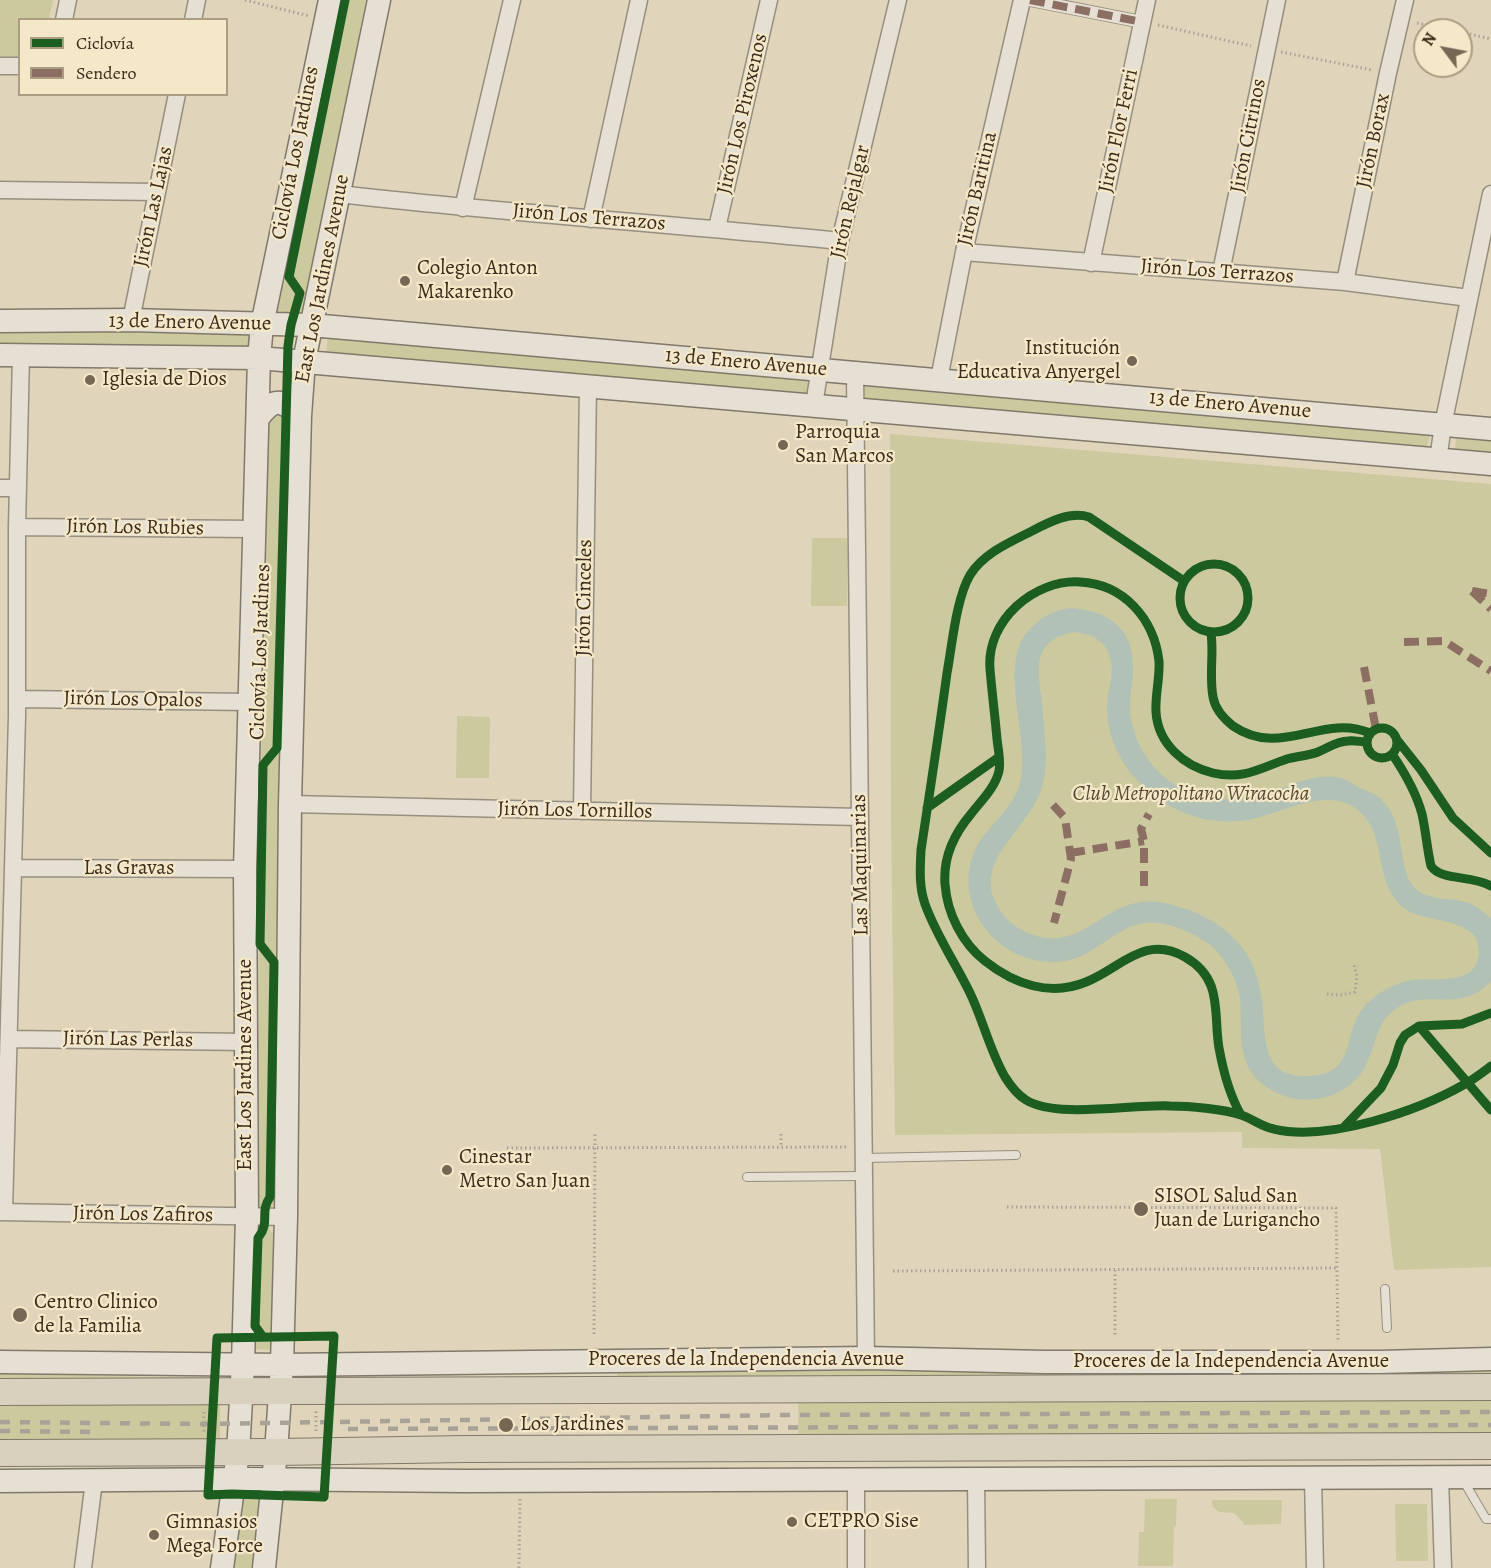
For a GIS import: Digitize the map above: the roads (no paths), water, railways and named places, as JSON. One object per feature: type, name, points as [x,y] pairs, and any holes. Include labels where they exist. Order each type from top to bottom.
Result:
[{"type":"main road","name":"East Los Jardines Avenue","points":[[264,1568],[282,1365],[286,1217],[290,804],[300,416],[304,361],[379,0]]},
{"type":"main road","name":"East Los Jardines Avenue","points":[[222,1568],[238,1453],[243,1364],[247,1217],[245,869],[259,358],[262,325],[327,10]]},
{"type":"main road","name":"13 de Enero Avenue","points":[[0,321],[131,320],[311,325],[1491,429]]},
{"type":"main road","name":"13 de Enero Avenue","points":[[11,355],[259,358],[304,361],[1491,464]]},
{"type":"main road","points":[[258,418],[267,406],[276,402],[287,405],[300,416]]},
{"type":"main road","name":"Proceres de la Independencia Avenue","points":[[0,1362],[282,1365],[866,1358],[1045,1362],[1380,1362],[1491,1359]]},
{"type":"main road","name":"Proceres de la Independencia Avenue","points":[[0,1392],[209,1400],[242,1390],[1491,1387]]},
{"type":"main road","points":[[0,1453],[207,1446],[238,1453],[490,1449],[1491,1446]]},
{"type":"main road","points":[[0,1481],[1491,1477]]},
{"type":"street","points":[[64,18],[68,0]]},
{"type":"street","points":[[193,18],[197,0]]},
{"type":"street","points":[[463,208],[512,0]]},
{"type":"street","points":[[591,219],[639,0]]},
{"type":"street","name":"Jirón Los Piroxenos","points":[[717,228],[769,0]]},
{"type":"street","name":"Jirón Rejalgar","points":[[814,405],[840,241],[898,0]]},
{"type":"street","name":"Jirón Baritina","points":[[939,379],[964,252],[1022,0]]},
{"type":"street","points":[[1030,0],[1142,22]]},
{"type":"street","name":"Jirón Flor Ferri","points":[[1091,263],[1147,0]]},
{"type":"street","name":"Jirón Citrinos","points":[[1221,272],[1277,0]]},
{"type":"street","name":"Jirón Borax","points":[[1345,282],[1388,73],[1406,0]]},
{"type":"street","points":[[0,66],[18,66]]},
{"type":"street","name":"Jirón Las Lajas","points":[[131,320],[177,96]]},
{"type":"street","points":[[0,190],[157,192]]},
{"type":"street","name":"Jirón Los Terrazos","points":[[338,194],[463,208],[717,228],[840,241]]},
{"type":"street","points":[[1438,460],[1443,425],[1491,194]]},
{"type":"street","name":"Jirón Los Terrazos","points":[[964,252],[1345,282],[1470,298]]},
{"type":"street","points":[[2,1212],[10,1039],[18,699],[17,488],[11,355]]},
{"type":"street","name":"Las Maquinarias","points":[[855,373],[866,1358]]},
{"type":"street","name":"Jirón Cinceles","points":[[582,811],[588,385]]},
{"type":"street","points":[[0,488],[17,488]]},
{"type":"street","name":"Jirón Los Rubies","points":[[17,527],[253,529]]},
{"type":"street","name":"Jirón Los Opalos","points":[[18,699],[249,702]]},
{"type":"street","name":"Jirón Los Tornillos","points":[[290,804],[860,817]]},
{"type":"street","name":"Las Gravas","points":[[14,868],[245,869]]},
{"type":"street","name":"Jirón Las Perlas","points":[[10,1039],[247,1042]]},
{"type":"street","name":"Jirón Los Zafiros","points":[[2,1212],[286,1217]]},
{"type":"street","points":[[1443,1568],[1450,1477]]},
{"type":"street","points":[[1313,1478],[1315,1568]]},
{"type":"street","points":[[856,1479],[856,1568]]},
{"type":"street","points":[[976,1479],[977,1568]]},
{"type":"street","points":[[83,1568],[94,1481]]},
{"type":"lane","points":[[864,1158],[1016,1155]]},
{"type":"lane","points":[[747,1177],[864,1176]]},
{"type":"lane","points":[[1385,1289],[1387,1328]]},
{"type":"lane","points":[[1450,1477],[1486,1518],[1491,1519]]},
{"type":"railway","points":[[0,1422],[203,1424],[787,1415],[1491,1412]]},
{"type":"railway","points":[[348,1429],[1491,1425]]},
{"type":"railway","points":[[0,1431],[93,1432]]},
{"type":"place","name":"Colegio Anton Makarenko","points":[[405,281]]},
{"type":"place","name":"Institución Educativa Anyergel","points":[[1132,361]]},
{"type":"place","name":"Iglesia de Dios","points":[[90,380]]},
{"type":"place","name":"Parroquia San Marcos","points":[[783,445]]},
{"type":"place","name":"Cinestar Metro San Juan","points":[[447,1170]]},
{"type":"place","name":"SISOL Salud San Juan de Lurigancho","points":[[1141,1209]]},
{"type":"place","name":"Centro Clinico de la Familia","points":[[20,1315]]},
{"type":"place","name":"Los Jardines","points":[[506,1425]]},
{"type":"place","name":"CETPRO Sise","points":[[792,1522]]},
{"type":"place","name":"Gimnasios Mega Force","points":[[154,1535]]},
{"type":"park label","name":"Club Metropolitano Wiracocha","points":[[1191,795]]}]
